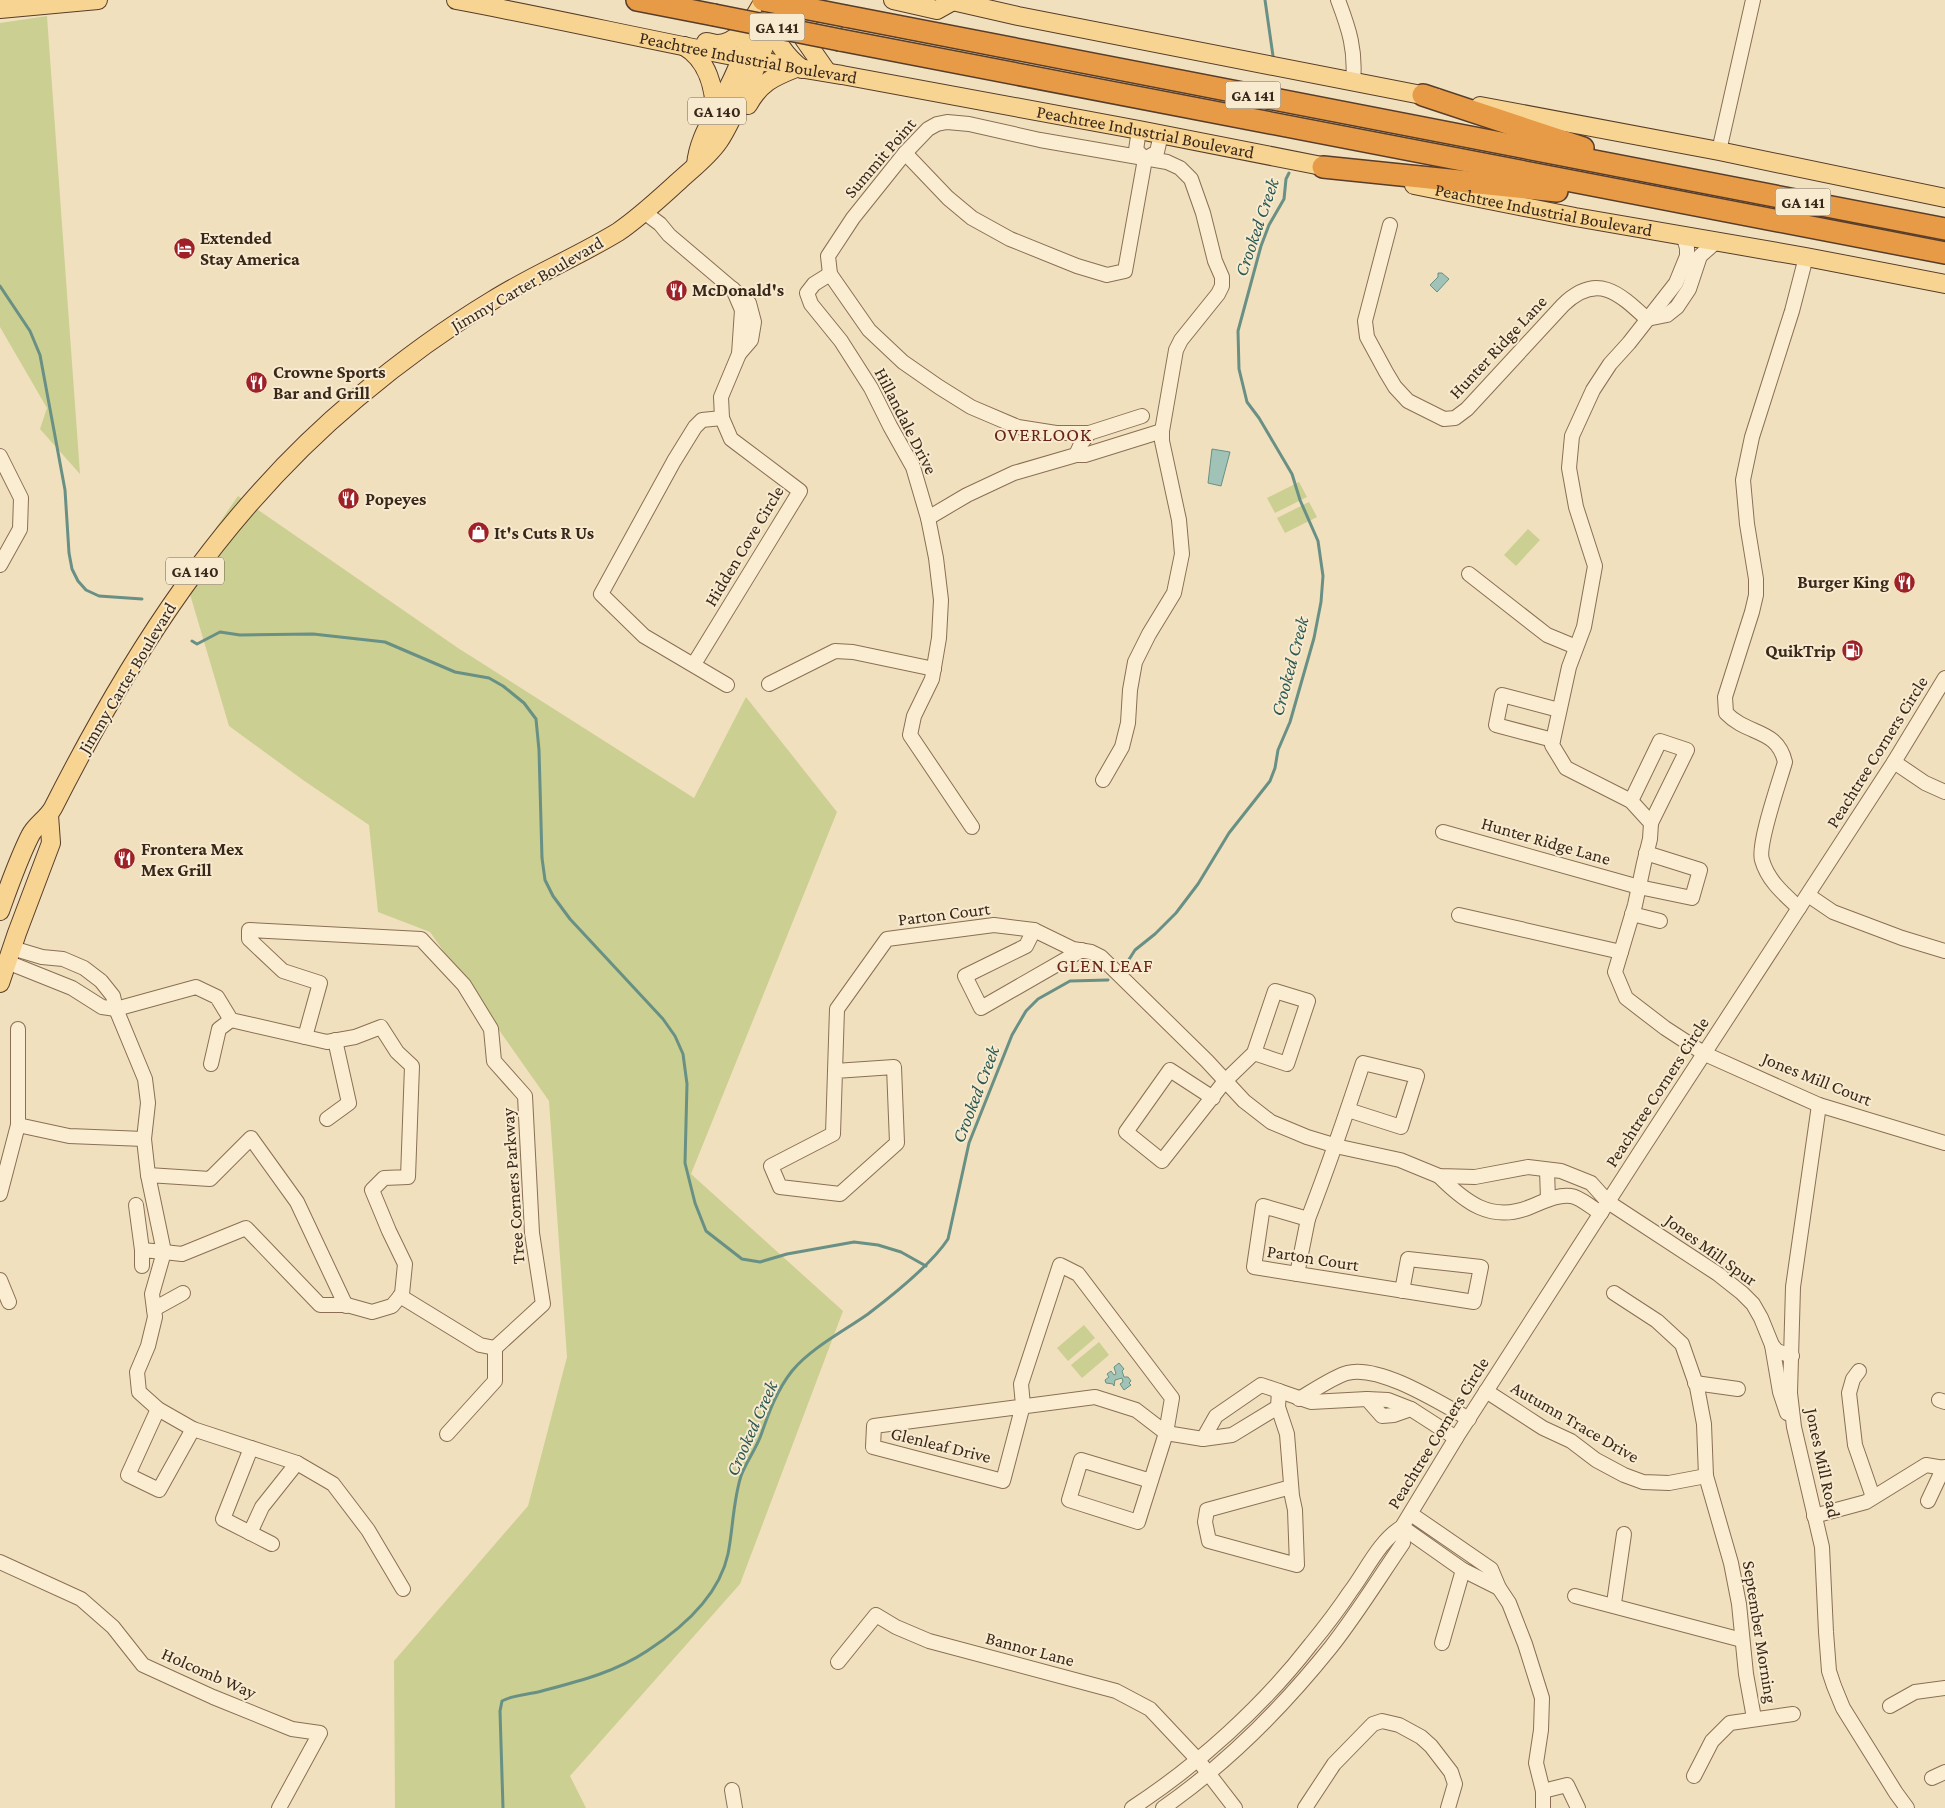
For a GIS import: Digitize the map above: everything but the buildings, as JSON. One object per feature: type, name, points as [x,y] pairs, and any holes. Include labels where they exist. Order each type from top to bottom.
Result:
[{"type":"highway","name":"Peachtree Industrial Boulevard","points":[[637,0],[1945,253]]},
{"type":"highway","name":"GA 141","points":[[764,8],[845,16],[1945,229]]},
{"type":"highway","points":[[1423,95],[1661,174]]},
{"type":"highway","points":[[1323,166],[1699,206]]},
{"type":"main road","points":[[0,10],[98,0]]},
{"type":"main road","name":"Peachtree Industrial Boulevard","points":[[456,0],[554,18],[681,45],[752,63],[827,72],[1161,134],[1575,217],[1806,257],[1945,284]]},
{"type":"main road","points":[[554,18],[566,13],[718,44],[737,37],[764,8],[782,0]]},
{"type":"main road","points":[[812,0],[804,39],[827,72]]},
{"type":"main road","points":[[893,0],[937,10],[951,1],[1353,82],[1719,151],[1945,198]]},
{"type":"main road","points":[[752,63],[755,39],[764,8]]},
{"type":"main road","points":[[696,166],[710,160],[726,146],[753,95],[760,87],[779,75],[799,69],[786,54],[764,8]]},
{"type":"main road","name":"Jimmy Carter Boulevard","points":[[0,911],[31,832],[49,815],[108,704],[166,612],[229,526],[255,495],[295,454],[360,396],[433,339],[499,296],[621,230],[696,166],[721,138],[752,63],[764,8]]},
{"type":"main road","points":[[681,45],[695,55],[706,69],[713,91],[715,115]]},
{"type":"main road","name":"Jimmy Carter Boulevard","points":[[696,166],[697,152],[704,133],[752,63]]},
{"type":"main road","points":[[0,984],[5,953],[51,843],[49,815]]},
{"type":"street","points":[[1338,0],[1348,27],[1355,62],[1353,82]]},
{"type":"street","points":[[1719,151],[1753,0]]},
{"type":"street","name":"Summit Point","points":[[830,274],[828,256],[853,218],[928,129],[947,122],[969,124],[1145,160],[1167,162],[1180,168],[1191,179],[1215,261],[1222,277],[1222,286],[1218,294],[1181,340],[1176,350],[1162,431],[1162,441],[1180,520],[1182,554],[1174,593],[1149,634],[1135,662],[1130,690],[1128,722],[1122,747],[1103,780]]},
{"type":"street","points":[[1139,130],[1136,150],[1145,160]]},
{"type":"street","points":[[906,153],[948,198],[972,218],[1010,239],[1046,254],[1076,266],[1107,274],[1125,271],[1145,160],[1157,152],[1161,134]]},
{"type":"street","name":"Hidden Cove Circle","points":[[644,212],[749,303],[754,322],[751,340],[739,354],[721,397],[722,418],[731,439],[800,491],[694,664]]},
{"type":"street","name":"Hunter Ridge Lane","points":[[1390,225],[1365,322],[1365,330],[1386,372],[1401,394],[1416,406],[1444,418],[1455,418],[1467,409],[1563,305],[1578,293],[1593,288],[1606,288],[1625,299],[1647,319]]},
{"type":"street","points":[[1651,823],[1631,801],[1566,768],[1552,745],[1568,667],[1584,627],[1595,566],[1576,507],[1568,468],[1572,436],[1597,384],[1610,364],[1671,292],[1681,274],[1687,256],[1683,235]]},
{"type":"street","points":[[1647,319],[1667,315],[1677,307],[1689,289],[1700,256],[1717,241]]},
{"type":"street","points":[[1799,908],[1778,888],[1768,875],[1761,858],[1765,832],[1785,762],[1782,750],[1774,740],[1735,723],[1726,713],[1725,697],[1756,595],[1756,579],[1747,524],[1743,480],[1752,437],[1792,311],[1806,257]]},
{"type":"street","points":[[830,274],[869,330],[903,362],[955,397],[994,418],[1018,427],[1056,434],[1089,433],[1142,416]]},
{"type":"street","name":"Hillandale Drive","points":[[830,274],[814,284],[807,293],[811,304],[841,341],[872,388],[890,426],[913,467],[928,518],[936,558],[941,600],[939,638],[932,678],[914,716],[910,735],[972,827]]},
{"type":"street","points":[[722,418],[702,420],[695,427],[674,461],[601,594],[644,636],[727,685]]},
{"type":"street","points":[[928,518],[967,495],[1014,473],[1076,455],[1085,455],[1162,431]]},
{"type":"street","points":[[1076,455],[1089,433]]},
{"type":"street","points":[[0,456],[20,498],[20,529],[0,565]]},
{"type":"street","points":[[1469,574],[1547,635],[1576,647]]},
{"type":"street","points":[[769,684],[835,651],[853,652],[934,669]]},
{"type":"street","name":"Peachtree Corners Circle","points":[[1132,1808],[1198,1760],[1266,1694],[1305,1652],[1350,1593],[1390,1534],[1402,1527],[1486,1391],[1894,762],[1945,678]]},
{"type":"street","points":[[1553,740],[1496,726],[1502,696],[1559,710]]},
{"type":"street","points":[[1631,801],[1660,741],[1687,750],[1651,823],[1650,838],[1639,887],[1615,972],[1626,998],[1665,1028],[1705,1054]]},
{"type":"street","points":[[1894,762],[1925,783],[1945,792]]},
{"type":"street","name":"Hunter Ridge Lane","points":[[1442,832],[1639,887],[1692,898],[1700,870],[1646,853]]},
{"type":"street","points":[[1808,895],[1833,912],[1902,938],[1945,951]]},
{"type":"street","points":[[1632,914],[1660,921]]},
{"type":"street","points":[[1459,915],[1621,952]]},
{"type":"street","name":"Parton Court","points":[[835,1070],[894,1067],[897,1143],[840,1194],[780,1187],[771,1166],[834,1134],[835,1070],[836,1009],[887,939],[994,925],[1034,930],[1073,949],[1101,956],[1244,1101],[1271,1122],[1307,1138],[1400,1160],[1439,1176],[1475,1177],[1528,1167],[1561,1171],[1590,1183],[1604,1207]]},
{"type":"street","name":"Tree Corners Parkway","points":[[304,1037],[320,983],[282,971],[249,939],[249,930],[359,934],[421,939],[464,985],[491,1030],[494,1061],[525,1096],[532,1234],[543,1304],[495,1348]]},
{"type":"street","points":[[1034,930],[1026,946],[965,976],[981,1008],[1082,950]]},
{"type":"street","points":[[5,953],[63,959],[84,968],[101,981],[113,996],[116,1009],[145,1079],[148,1103],[144,1139],[148,1175],[164,1252],[152,1294],[155,1317],[148,1346],[137,1372],[139,1392],[158,1409],[193,1429],[297,1463],[333,1484],[368,1530],[403,1589]]},
{"type":"street","points":[[5,953],[72,988],[102,1007],[116,1009],[196,987],[217,997],[230,1020],[327,1042],[355,1037],[381,1027],[397,1052],[412,1066],[408,1177],[384,1178],[372,1190],[405,1264],[400,1296],[392,1306],[372,1312],[346,1306],[320,1305],[246,1228],[182,1254],[142,1250]]},
{"type":"street","points":[[72,988],[84,968]]},
{"type":"street","points":[[1213,1098],[1170,1070],[1126,1132],[1162,1161],[1213,1098],[1226,1081],[1254,1053],[1275,990],[1308,1002],[1287,1064],[1254,1053]]},
{"type":"street","points":[[211,1064],[219,1029],[230,1020]]},
{"type":"street","points":[[0,1194],[18,1124],[18,1029]]},
{"type":"street","points":[[327,1119],[349,1103],[335,1040]]},
{"type":"street","name":"Jones Mill Court","points":[[1705,1054],[1819,1104],[1945,1143]]},
{"type":"street","points":[[1297,1274],[1308,1218],[1336,1146],[1348,1110],[1364,1062],[1417,1076],[1401,1128],[1348,1110]]},
{"type":"street","name":"Jones Mill Road","points":[[1819,1104],[1793,1286],[1790,1392],[1794,1427],[1822,1547],[1829,1671],[1843,1708],[1907,1808]]},
{"type":"street","points":[[18,1124],[69,1136],[144,1139]]},
{"type":"street","points":[[148,1175],[210,1179],[251,1138],[297,1202],[346,1306]]},
{"type":"street","points":[[1547,1170],[1548,1199]]},
{"type":"street","name":"Parton Court","points":[[1439,1176],[1457,1195],[1479,1208],[1504,1213],[1527,1208],[1563,1195],[1573,1196],[1604,1207]]},
{"type":"street","points":[[136,1205],[142,1250],[142,1266]]},
{"type":"street","name":"Parton Court","points":[[1308,1218],[1263,1206],[1254,1267],[1402,1291],[1474,1302],[1481,1268],[1408,1259],[1402,1291]]},
{"type":"street","name":"Jones Mill Spur","points":[[1604,1207],[1718,1274],[1753,1304],[1772,1345],[1780,1392],[1786,1412],[1794,1427]]},
{"type":"street","name":"Glenleaf Drive","points":[[1151,1481],[1081,1460],[1069,1500],[1138,1522],[1151,1481],[1166,1433],[1172,1398],[1078,1274],[1060,1265],[1021,1384],[1023,1405],[1003,1481],[873,1447],[874,1426],[1023,1405],[1094,1397],[1136,1410],[1166,1433],[1204,1439],[1232,1435],[1278,1407]]},
{"type":"street","points":[[0,1280],[8,1302]]},
{"type":"street","points":[[154,1309],[183,1293]]},
{"type":"street","name":"September Morning","points":[[1614,1293],[1658,1321],[1682,1344],[1696,1383],[1704,1424],[1706,1476],[1731,1563],[1739,1604],[1742,1640],[1754,1718]]},
{"type":"street","points":[[400,1296],[480,1345],[495,1348],[495,1382],[447,1434]]},
{"type":"street","points":[[1772,1345],[1777,1351],[1792,1356]]},
{"type":"street","points":[[1858,1371],[1849,1392],[1855,1445],[1873,1497]]},
{"type":"street","points":[[1298,1399],[1347,1373],[1371,1373],[1411,1387],[1469,1419]]},
{"type":"street","points":[[1696,1383],[1738,1389]]},
{"type":"street","points":[[1204,1439],[1216,1416],[1260,1385],[1311,1402],[1367,1399],[1388,1400],[1411,1409],[1456,1438]]},
{"type":"street","points":[[1279,1390],[1278,1407],[1287,1434],[1295,1510],[1297,1565],[1209,1541],[1205,1522],[1207,1510],[1292,1487]]},
{"type":"street","name":"Autumn Trace Drive","points":[[1486,1391],[1543,1428],[1570,1441],[1596,1460],[1624,1475],[1643,1482],[1669,1483],[1706,1476]]},
{"type":"street","points":[[158,1409],[128,1475],[159,1490],[193,1429]]},
{"type":"street","points":[[251,1448],[223,1519],[272,1544]]},
{"type":"street","points":[[250,1532],[262,1507],[297,1463]]},
{"type":"street","points":[[1814,1516],[1866,1502],[1926,1465],[1945,1468],[1928,1500]]},
{"type":"street","points":[[1411,1514],[1492,1569],[1499,1588],[1512,1611],[1542,1698],[1541,1730],[1536,1763],[1543,1791],[1543,1808]]},
{"type":"street","points":[[1402,1527],[1464,1570],[1499,1588]]},
{"type":"street","name":"Peachtree Corners Circle","points":[[1163,1808],[1232,1752],[1282,1703],[1331,1646],[1402,1543],[1402,1527]]},
{"type":"street","points":[[1612,1605],[1614,1603],[1624,1534]]},
{"type":"street","name":"Holcomb Way","points":[[0,1562],[81,1599],[114,1627],[143,1665],[213,1697],[292,1729],[320,1733],[279,1808]]},
{"type":"street","points":[[1442,1643],[1464,1570]]},
{"type":"street","points":[[1575,1596],[1742,1640]]},
{"type":"street","name":"Bannor Lane","points":[[838,1662],[876,1615],[896,1627],[929,1641],[1116,1691],[1150,1709],[1198,1760],[1235,1808]]},
{"type":"street","points":[[1890,1706],[1907,1695],[1945,1688]]},
{"type":"street","points":[[1694,1776],[1712,1741],[1730,1723],[1754,1718],[1793,1714]]},
{"type":"street","points":[[1305,1808],[1334,1764],[1373,1724],[1382,1721],[1399,1725],[1420,1737],[1431,1746],[1447,1767],[1454,1778],[1455,1784],[1448,1808]]},
{"type":"street","points":[[1932,1778],[1945,1772]]},
{"type":"street","points":[[1543,1791],[1566,1784],[1578,1808]]},
{"type":"street","points":[[732,1790],[735,1808]]},
{"type":"green space","points":[[47,16],[80,474],[40,429],[47,408],[0,327],[0,23]]},
{"type":"green space","points":[[1299,482],[1307,497],[1275,513],[1267,498]]},
{"type":"green space","points":[[238,496],[458,648],[694,798],[746,697],[837,812],[691,1174],[843,1311],[740,1584],[570,1776],[586,1808],[395,1808],[394,1661],[528,1506],[567,1357],[549,1101],[430,932],[378,912],[369,825],[229,726],[184,574]]},
{"type":"green space","points":[[1309,502],[1317,517],[1285,533],[1277,518]]},
{"type":"green space","points":[[1528,529],[1540,540],[1516,566],[1504,555]]},
{"type":"green space","points":[[1084,1325],[1095,1338],[1068,1361],[1057,1348]]},
{"type":"green space","points":[[1099,1342],[1109,1355],[1082,1378],[1071,1365]]},
{"type":"water","points":[[1438,273],[1442,273],[1449,279],[1437,292],[1430,285],[1438,277]]},
{"type":"water","points":[[1212,449],[1230,452],[1221,486],[1208,483]]},
{"type":"water","points":[[1119,1363],[1124,1369],[1122,1371],[1124,1377],[1128,1377],[1131,1381],[1129,1383],[1131,1385],[1124,1390],[1120,1384],[1123,1382],[1122,1378],[1115,1380],[1114,1386],[1113,1384],[1106,1383],[1105,1380],[1109,1377],[1107,1374],[1111,1371],[1114,1375],[1116,1374],[1114,1367]]},
{"type":"waterway","name":"Crooked Creek","points":[[1265,0],[1273,56]]},
{"type":"waterway","name":"Crooked Creek","points":[[1128,961],[1135,950],[1155,934],[1176,913],[1198,884],[1229,833],[1270,781],[1275,768],[1278,750],[1290,722],[1314,638],[1321,602],[1323,576],[1318,541],[1300,500],[1292,474],[1259,418],[1247,402],[1239,369],[1238,331],[1261,246],[1269,225],[1284,199],[1286,179],[1289,173]]},
{"type":"waterway","points":[[0,286],[30,331],[40,355],[65,490],[69,553],[72,569],[78,581],[86,590],[99,596],[142,599]]},
{"type":"waterway","points":[[192,641],[197,644],[220,632],[240,635],[313,634],[385,642],[455,672],[489,678],[503,686],[524,703],[536,719],[539,750],[542,858],[545,880],[553,896],[570,919],[663,1019],[675,1036],[683,1054],[687,1084],[685,1163],[695,1203],[706,1231],[742,1259],[760,1262],[787,1254],[854,1242],[878,1245],[901,1252],[926,1266]]},
{"type":"waterway","name":"Crooked Creek","points":[[503,1808],[500,1711],[502,1701],[580,1680],[608,1671],[634,1659],[673,1632],[697,1610],[716,1584],[723,1569],[728,1554],[736,1495],[741,1476],[759,1440],[774,1401],[787,1378],[800,1363],[828,1340],[889,1298],[932,1259],[948,1239],[969,1143],[1012,1035],[1026,1011],[1038,999],[1070,981],[1108,980]]},
{"type":"place","name":"Extended Stay America","points":[[184,248]]},
{"type":"place","name":"McDonald's","points":[[676,290]]},
{"type":"place","name":"Crowne Sports Bar and Grill","points":[[257,382]]},
{"type":"place","name":"Popeyes","points":[[349,499]]},
{"type":"place","name":"It's Cuts R Us","points":[[478,533]]},
{"type":"place","name":"Burger King","points":[[1905,582]]},
{"type":"place","name":"QuikTrip","points":[[1852,651]]},
{"type":"place","name":"Frontera Mex Mex Grill","points":[[125,859]]},
{"type":"district","name":"OVERLOOK","points":[[1043,434]]},
{"type":"district","name":"GLEN LEAF","points":[[1105,965]]}]
